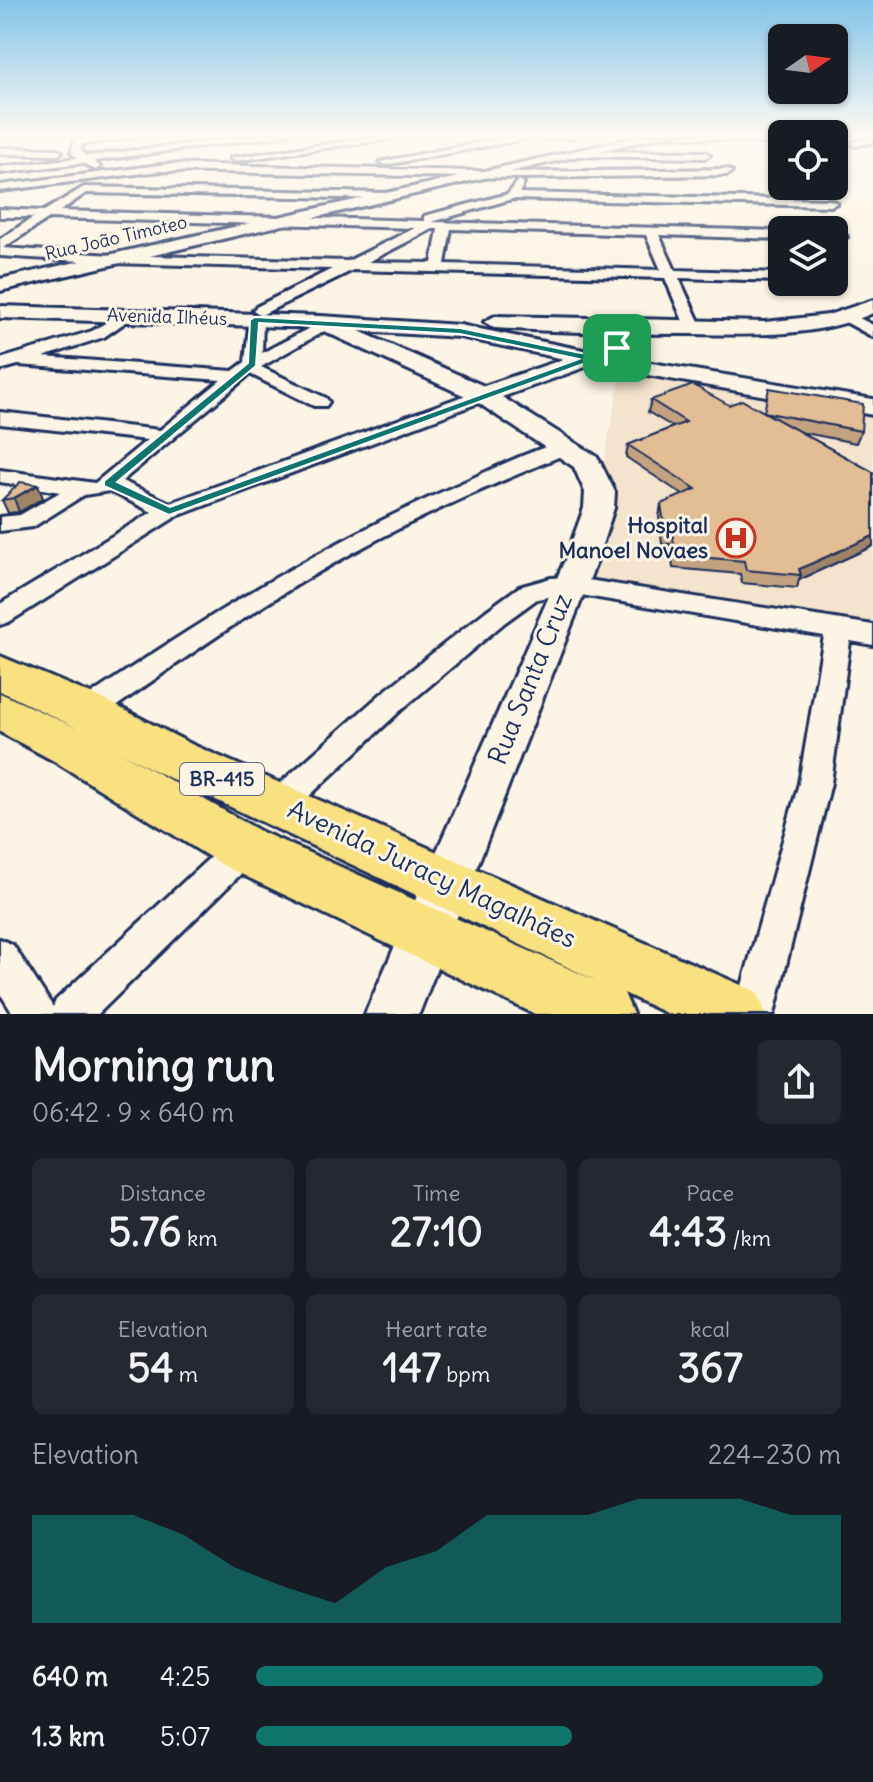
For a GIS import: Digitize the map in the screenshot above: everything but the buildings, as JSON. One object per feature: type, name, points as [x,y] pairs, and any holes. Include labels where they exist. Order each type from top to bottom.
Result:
[{"type":"main road","name":"Rua João Timoteo","points":[[0,282],[22,280],[278,221],[356,199],[393,196],[453,182]]},
{"type":"main road","name":"Avenida Ilhéus","points":[[0,299],[258,315],[593,327],[784,328]]},
{"type":"main road","name":"Avenida Ilhéus","points":[[0,312],[125,316],[258,315],[323,324],[475,333],[591,358],[631,342],[744,337],[845,316],[873,306]]},
{"type":"main road","points":[[323,324],[483,395],[566,447]]},
{"type":"main road","points":[[593,327],[609,337],[633,367]]},
{"type":"main road","points":[[483,395],[591,358],[873,407]]},
{"type":"main road","name":"Rua Santa Cruz","points":[[392,1014],[599,508],[600,492],[595,476],[586,462],[566,447]]},
{"type":"main road","name":"Avenida Juracy Magalhães","points":[[0,672],[87,712],[174,758],[448,880],[735,1014]]},
{"type":"main road","name":"BR-415","points":[[0,711],[71,747],[243,849],[602,1014]]},
{"type":"street","points":[[0,188],[43,182]]},
{"type":"street","points":[[512,196],[519,182]]},
{"type":"street","points":[[0,245],[84,190],[356,199]]},
{"type":"street","points":[[405,226],[512,196],[831,203]]},
{"type":"street","points":[[0,213],[768,235]]},
{"type":"street","points":[[246,369],[258,315],[428,227]]},
{"type":"street","points":[[438,267],[445,227]]},
{"type":"street","points":[[651,231],[694,328]]},
{"type":"street","points":[[0,252],[112,259],[768,277]]},
{"type":"street","points":[[0,365],[98,334],[125,316]]},
{"type":"street","points":[[845,316],[873,332]]},
{"type":"street","points":[[0,476],[94,490],[109,483],[246,369],[323,324]]},
{"type":"street","points":[[18,360],[246,369],[320,402]]},
{"type":"street","points":[[0,616],[169,511],[483,395]]},
{"type":"street","points":[[0,418],[163,436]]},
{"type":"street","points":[[87,712],[193,639],[321,561],[381,528],[566,447]]},
{"type":"street","points":[[109,483],[169,511]]},
{"type":"street","points":[[0,524],[25,522],[80,489]]},
{"type":"street","points":[[279,804],[391,702],[495,617],[528,593],[551,586],[569,585],[873,635]]},
{"type":"street","points":[[754,1014],[815,783],[838,630]]},
{"type":"street","points":[[70,1014],[243,849]]},
{"type":"street","points":[[0,958],[36,1014]]},
{"type":"shaded area","name":"Hospital Manoel Novaes","points":[[621,372],[873,414],[873,627],[587,580],[612,496],[604,462]]},
{"type":"place","name":"Hospital Manoel Novaes","points":[[736,538]]},
{"type":"route","points":[[617,348],[591,358],[460,331],[255,320],[253,364],[109,483],[169,511],[591,358],[633,367],[621,357],[617,348]]}]
